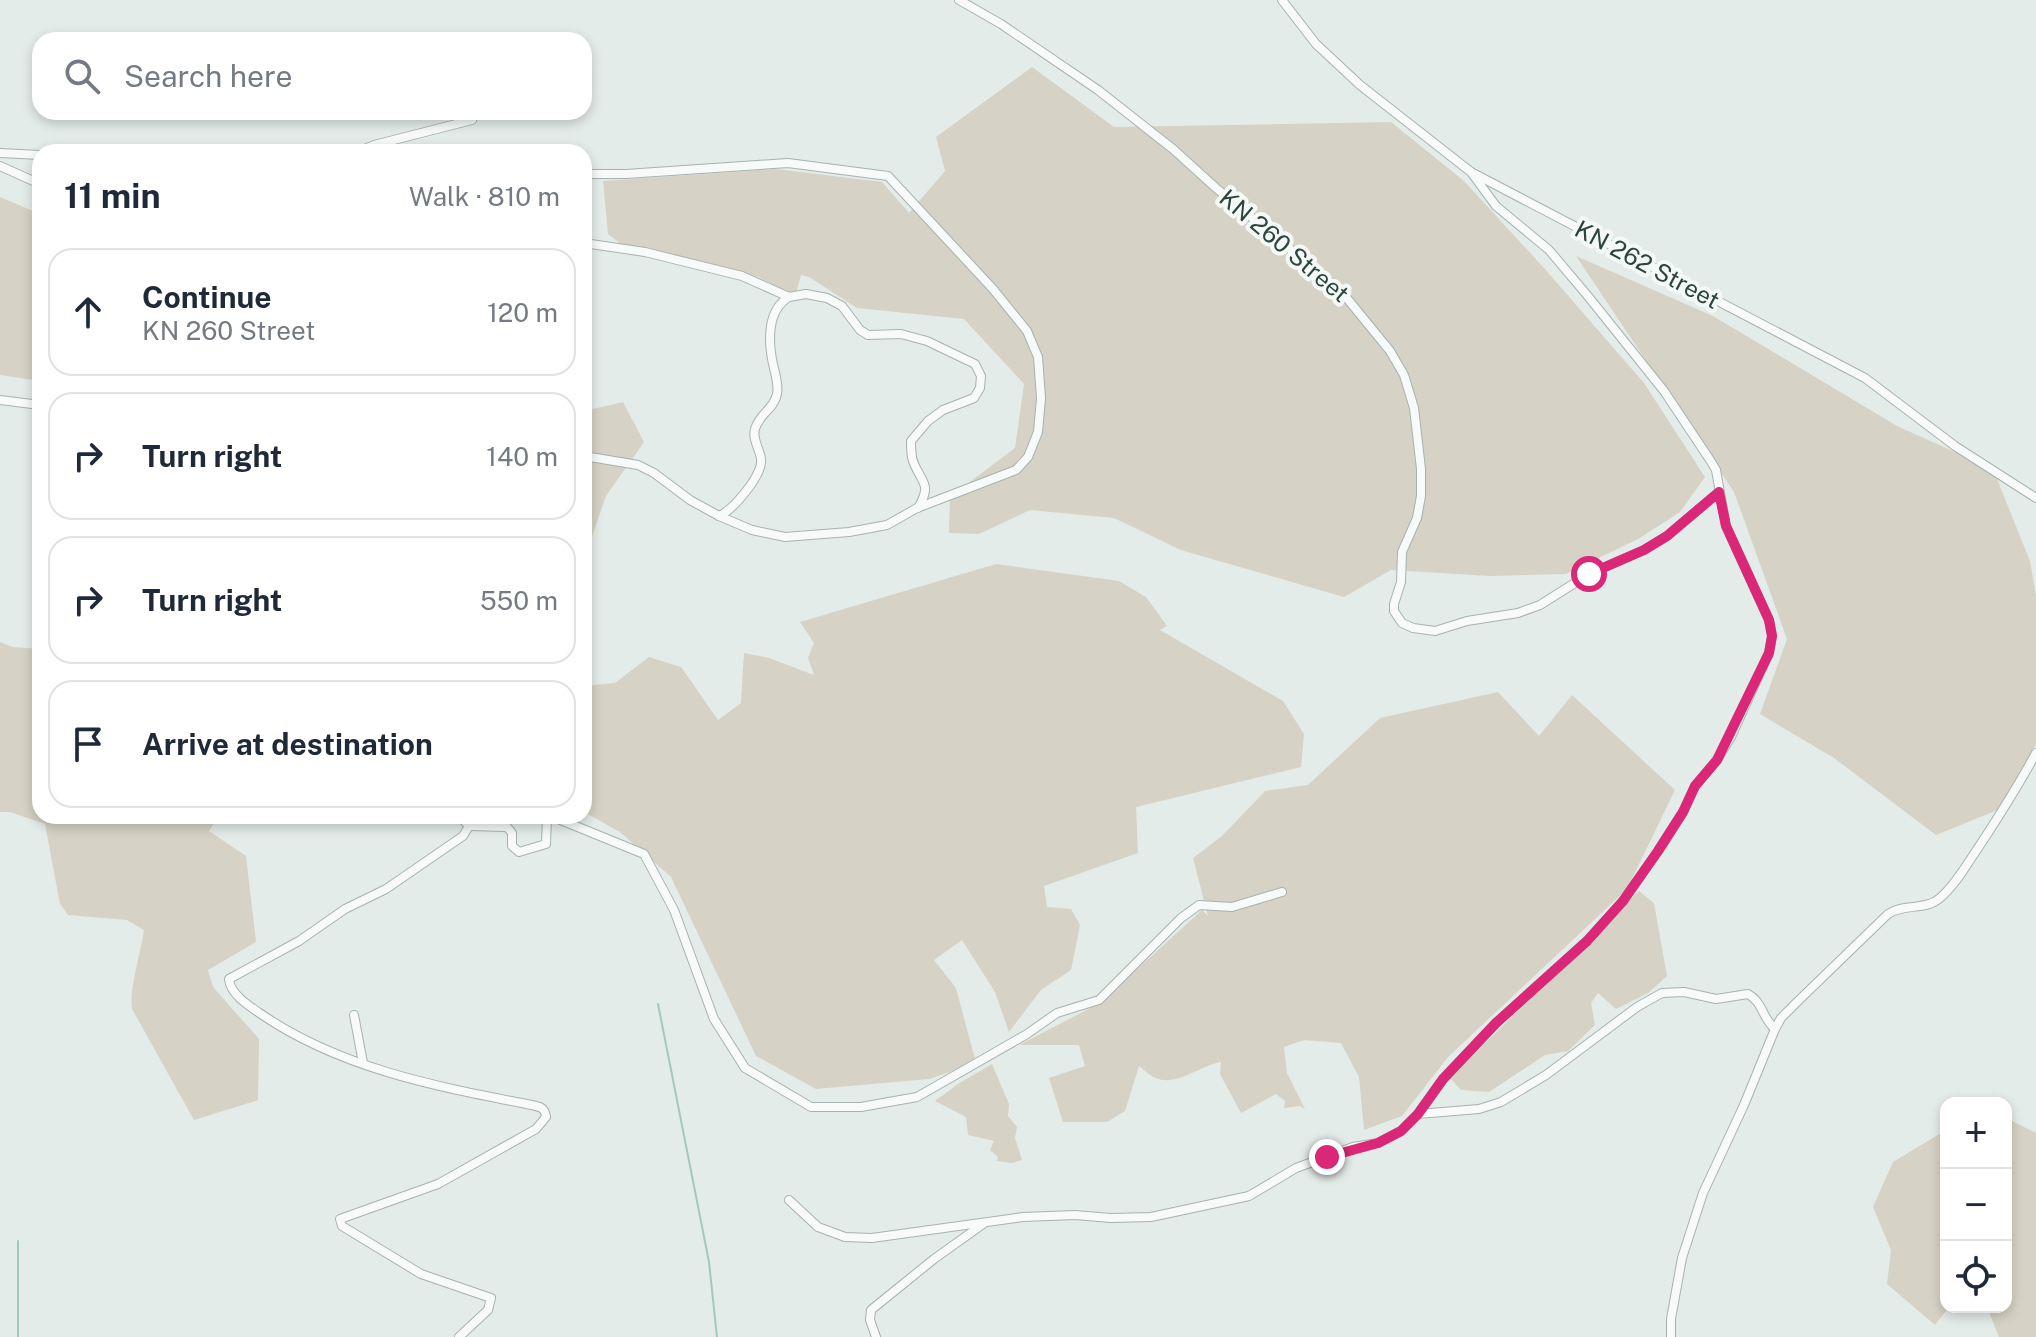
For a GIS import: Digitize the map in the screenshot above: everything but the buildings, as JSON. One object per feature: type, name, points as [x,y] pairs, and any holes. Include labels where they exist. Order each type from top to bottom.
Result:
[{"type":"street","name":"KN 260 Street","points":[[959,0],[1001,24],[1098,90],[1173,149],[1341,291],[1390,351],[1404,375],[1414,408],[1421,469],[1417,518],[1402,552],[1401,582],[1394,604],[1394,611],[1402,623],[1435,631],[1467,621],[1518,613],[1540,605],[1589,574],[1644,550],[1667,536],[1719,492]]},
{"type":"street","name":"KN 262 Street","points":[[1282,0],[1316,44],[1360,85],[1471,172],[1865,378],[1955,446],[2036,498]]},
{"type":"street","points":[[378,144],[472,120]]},
{"type":"street","points":[[0,153],[32,155]]},
{"type":"street","points":[[592,174],[788,163],[888,176],[993,289],[1027,331],[1038,357],[1041,398],[1038,432],[1028,457],[1016,470],[917,508],[887,525],[849,532],[785,537],[752,530],[690,500],[638,465],[592,457]]},
{"type":"street","points":[[0,166],[32,180]]},
{"type":"street","points":[[789,1200],[818,1227],[845,1237],[872,1238],[1023,1217],[1151,1217],[1249,1196],[1296,1168],[1353,1147],[1378,1143],[1401,1131],[1418,1114],[1443,1079],[1496,1023],[1587,941],[1623,901],[1675,825],[1695,786],[1731,737],[1769,653],[1772,636],[1769,620],[1726,526],[1716,470],[1664,391],[1549,250],[1496,206],[1471,172]]},
{"type":"street","points":[[592,244],[645,252],[742,276],[789,297]]},
{"type":"street","points":[[719,516],[729,512],[737,503],[757,475],[762,461],[754,433],[761,414],[772,406],[778,392],[771,354],[772,317],[779,304],[789,297],[806,294],[827,298],[842,306],[860,330],[868,335],[901,334],[927,341],[975,364],[981,376],[980,388],[974,398],[943,410],[928,421],[911,441],[912,460],[924,480],[926,494],[917,508]]},
{"type":"street","points":[[0,400],[32,404]]},
{"type":"street","points":[[1671,1337],[1671,1319],[1682,1258],[1703,1193],[1781,1018],[1888,914],[1896,909],[1930,904],[1945,893],[1992,827],[2036,753]]},
{"type":"street","points":[[459,1337],[488,1310],[491,1298],[421,1274],[342,1226],[340,1219],[438,1184],[536,1129],[546,1117],[546,1111],[532,1105],[437,1086],[316,1047],[289,1034],[235,993],[229,979],[299,941],[345,909],[386,889],[463,836],[469,826],[507,827],[512,833],[512,846],[519,852],[546,844],[548,824]]},
{"type":"street","points":[[569,824],[644,854],[674,910],[714,1019],[745,1068],[811,1107],[861,1107],[917,1097],[1027,1034],[1057,1013],[1099,1000],[1181,918],[1199,905],[1232,907],[1282,892]]},
{"type":"street","points":[[1418,1114],[1479,1109],[1501,1102],[1556,1068],[1637,1007],[1662,993],[1684,992],[1716,999],[1748,994],[1758,1001],[1765,1020],[1775,1029]]},
{"type":"street","points":[[354,1015],[363,1063]]},
{"type":"street","points":[[876,1337],[870,1320],[871,1310],[984,1223]]},
{"type":"shaded area","points":[[1032,67],[1114,127],[1391,122],[1464,181],[1544,268],[1644,383],[1705,477],[1680,512],[1638,539],[1566,574],[1490,576],[1391,570],[1344,597],[1181,550],[1114,518],[1030,510],[979,534],[949,533],[950,497],[1015,448],[1024,384],[964,319],[857,308],[801,275],[795,297],[759,277],[621,244],[608,234],[603,181],[776,169],[882,182],[909,213],[945,171],[936,137]]},
{"type":"shaded area","points":[[0,197],[32,211],[32,380],[0,375]]},
{"type":"shaded area","points":[[1576,256],[1713,316],[1897,426],[1993,469],[2030,561],[2036,595],[2036,744],[2005,807],[1936,835],[1834,758],[1760,714],[1787,639],[1734,492]]},
{"type":"shaded area","points":[[623,402],[644,442],[606,496],[592,537],[592,409]]},
{"type":"shaded area","points":[[996,564],[1119,581],[1146,597],[1167,626],[1160,630],[1283,701],[1304,734],[1301,767],[1136,807],[1138,853],[1044,886],[1047,907],[1071,909],[1080,925],[1071,970],[1041,990],[1009,1032],[995,992],[962,940],[934,960],[956,988],[976,1063],[929,1079],[816,1089],[756,1056],[671,877],[620,832],[592,816],[592,685],[615,683],[649,657],[681,667],[718,720],[741,703],[744,653],[769,658],[814,675],[808,658],[814,643],[800,622]]},
{"type":"shaded area","points":[[0,642],[32,648],[32,820],[0,812]]},
{"type":"shaded area","points":[[1498,692],[1539,736],[1572,695],[1675,790],[1627,889],[1448,1057],[1402,1116],[1364,1130],[1359,1077],[1341,1043],[1304,1040],[1284,1047],[1287,1073],[1305,1109],[1300,1106],[1284,1108],[1285,1101],[1276,1094],[1241,1113],[1220,1074],[1221,1062],[1172,1080],[1154,1077],[1139,1066],[1125,1111],[1107,1122],[1063,1122],[1049,1078],[1085,1066],[1079,1045],[1019,1045],[1100,1003],[1202,910],[1208,916],[1193,858],[1222,836],[1265,791],[1308,785],[1380,718]]},
{"type":"shaded area","points":[[45,824],[214,824],[209,831],[246,856],[256,942],[208,970],[213,987],[259,1039],[258,1100],[194,1120],[132,1009],[144,930],[127,920],[68,915],[60,904]]},
{"type":"shaded area","points":[[1639,891],[1654,903],[1667,976],[1648,993],[1616,1009],[1598,993],[1591,1003],[1595,1025],[1568,1051],[1545,1055],[1489,1092],[1461,1090],[1450,1078]]},
{"type":"shaded area","points":[[992,1064],[1009,1104],[1008,1116],[1017,1127],[1015,1138],[1022,1160],[1012,1163],[997,1161],[998,1157],[990,1150],[994,1141],[968,1135],[966,1117],[935,1101]]},
{"type":"shaded area","points":[[2012,1121],[2036,1133],[2036,1337],[1999,1337],[1989,1313],[2012,1313]]},
{"type":"shaded area","points":[[1940,1134],[1940,1313],[1944,1313],[1935,1325],[1887,1284],[1891,1250],[1873,1207],[1893,1162]]},
{"type":"waterway","points":[[658,1004],[709,1262],[717,1337]]},
{"type":"waterway","points":[[18,1241],[18,1337]]},
{"type":"route","points":[[1327,1157],[1353,1147],[1378,1143],[1401,1131],[1418,1114],[1443,1079],[1496,1023],[1587,941],[1623,901],[1683,812],[1695,786],[1731,737],[1769,653],[1772,636],[1769,620],[1726,526],[1719,492],[1667,536],[1644,550],[1589,574]]}]
